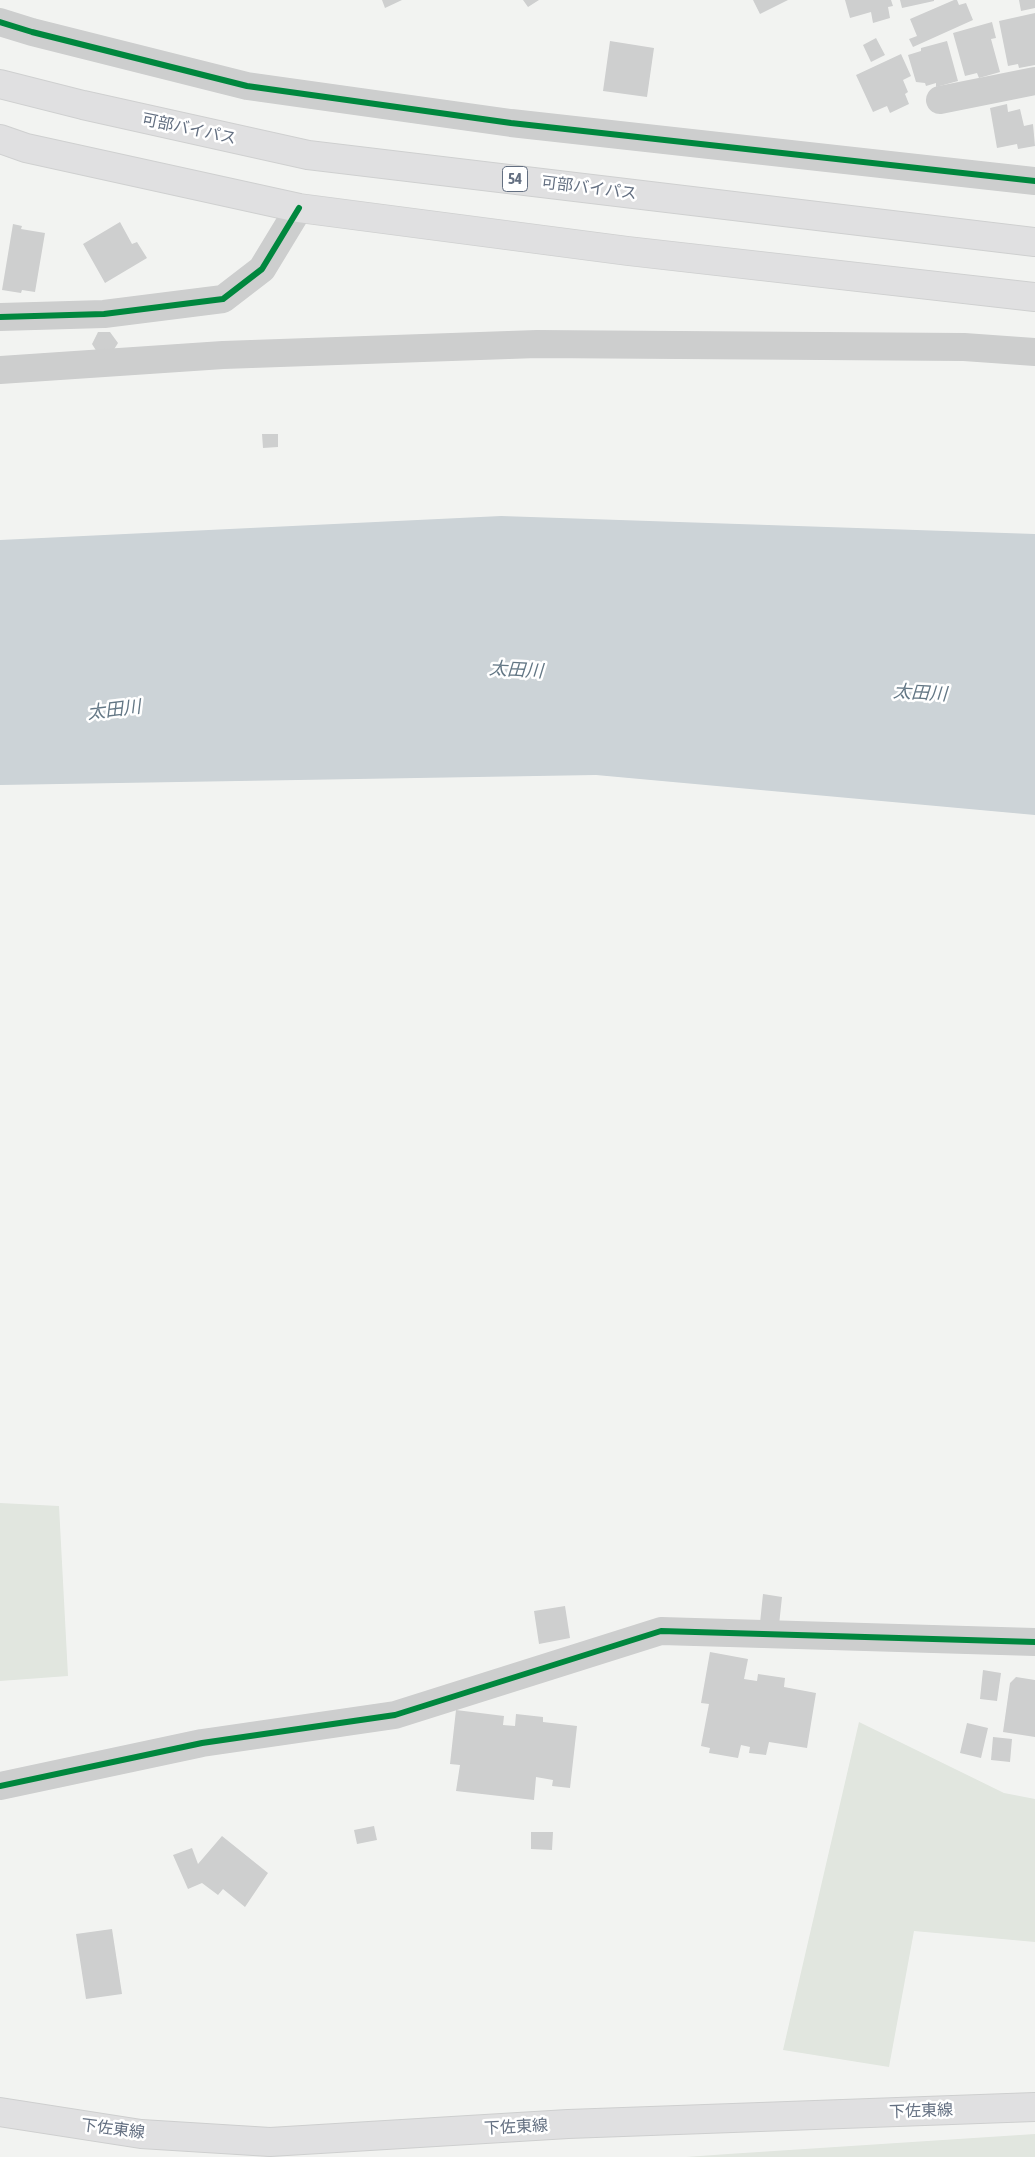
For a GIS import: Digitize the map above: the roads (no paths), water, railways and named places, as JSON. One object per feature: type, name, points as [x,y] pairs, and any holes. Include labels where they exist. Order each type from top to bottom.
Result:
[{"type":"main road","name":"可部バイパス","points":[[0,84],[82,105],[308,155],[1035,242]]},
{"type":"main road","points":[[0,139],[26,148],[299,208],[628,251],[1035,297]]},
{"type":"main road","name":"下佐東線","points":[[0,2112],[141,2134],[270,2142],[568,2124],[1035,2107]]},
{"type":"street","points":[[0,22],[32,32],[257,87],[511,123],[1035,181]]},
{"type":"street","points":[[940,100],[1035,81]]},
{"type":"street","points":[[0,316],[104,314],[224,299],[262,269],[299,208]]},
{"type":"street","points":[[0,370],[222,355],[537,344],[964,347],[1035,352]]},
{"type":"street","points":[[0,1786],[202,1743],[395,1715],[661,1631],[1035,1642]]},
{"type":"water","name":"太田川","points":[[501,516],[1035,534],[1035,815],[596,775],[0,785],[0,540]]}]
